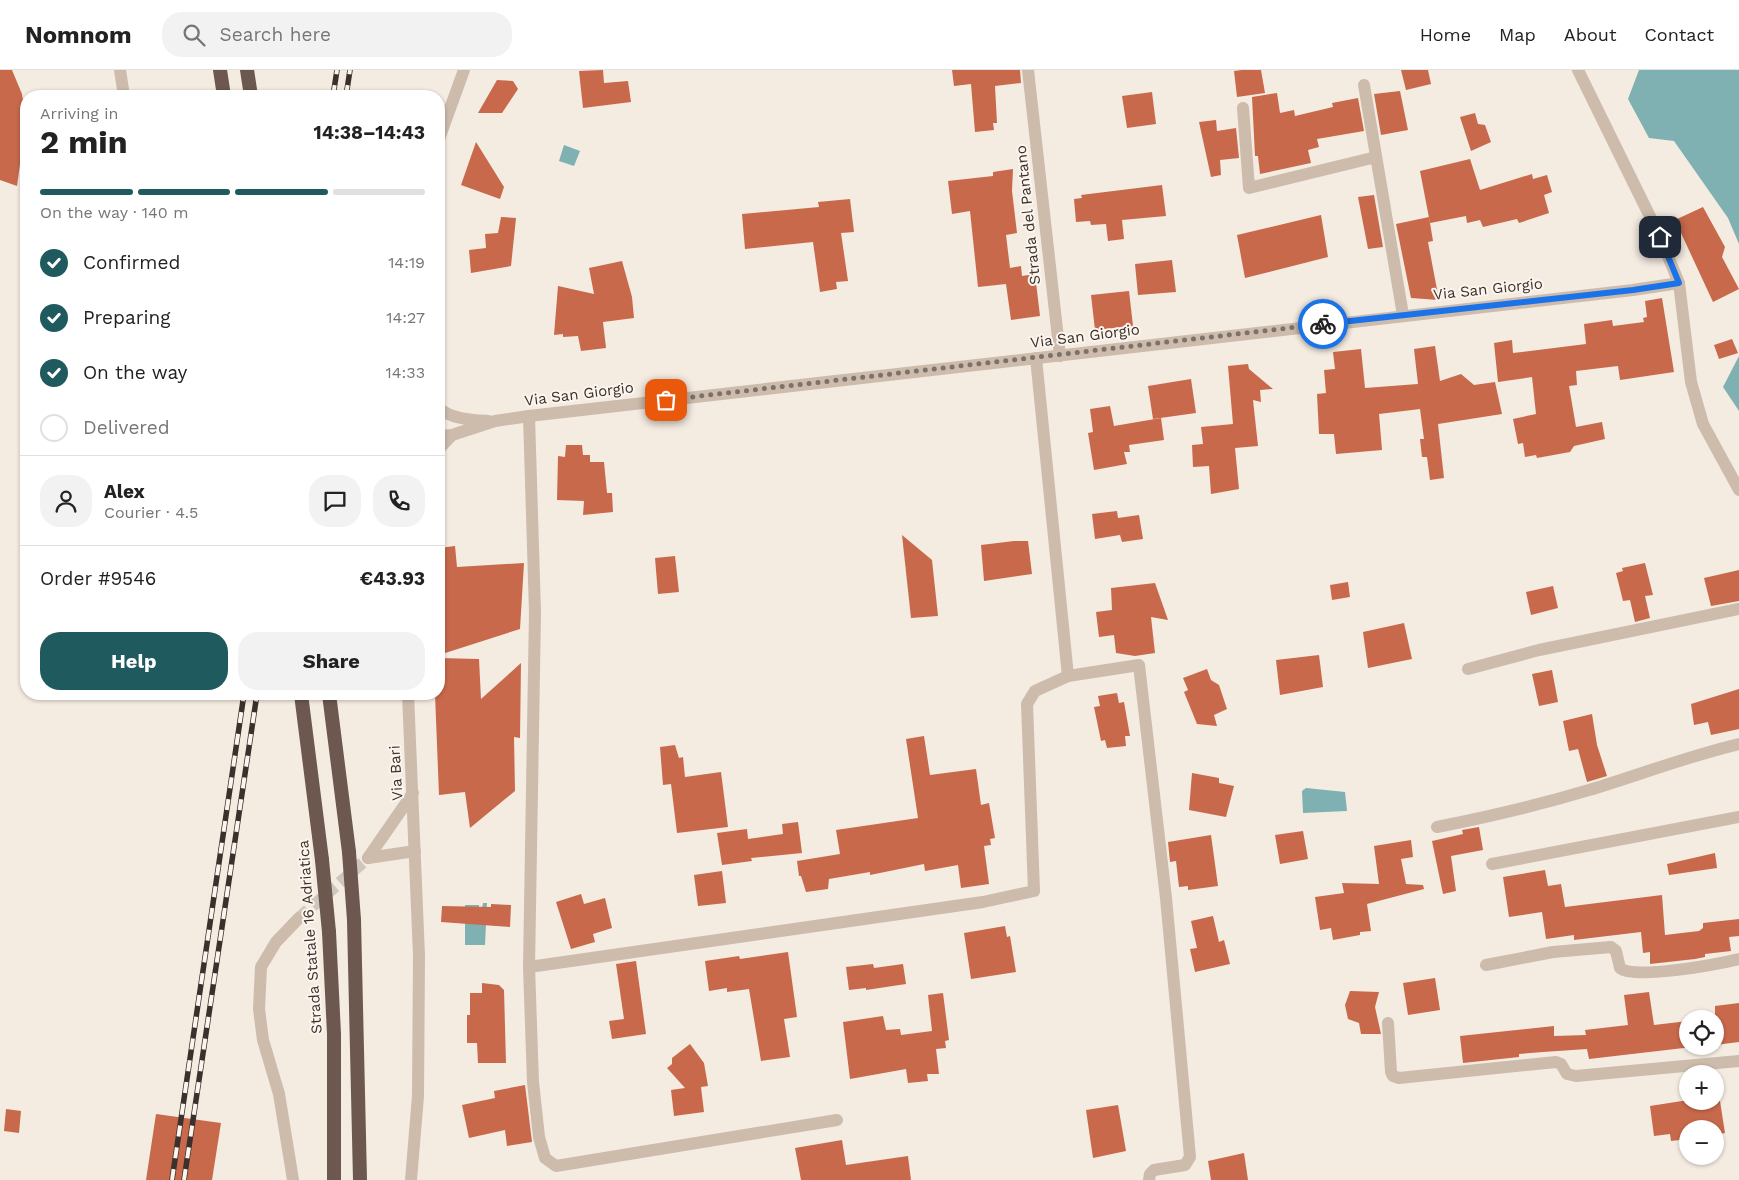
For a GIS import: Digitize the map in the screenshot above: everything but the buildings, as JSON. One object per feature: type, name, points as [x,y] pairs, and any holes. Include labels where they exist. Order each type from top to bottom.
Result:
[{"type":"highway","points":[[220,70],[223,90]]},
{"type":"highway","points":[[247,70],[250,90]]},
{"type":"highway","name":"Strada Statale 16 Adriatica","points":[[302,700],[322,860],[328,932],[334,1034],[334,1180]]},
{"type":"highway","points":[[330,700],[349,852],[354,920],[358,1014],[360,1180]]},
{"type":"street","points":[[120,70],[123,90]]},
{"type":"street","points":[[445,122],[464,70]]},
{"type":"street","name":"Strada del Pantano","points":[[1028,70],[1060,356]]},
{"type":"street","points":[[1578,70],[1660,237],[1679,283],[1691,382],[1703,424],[1739,490]]},
{"type":"street","points":[[1364,85],[1403,315]]},
{"type":"street","points":[[1243,108],[1249,188],[1376,158]]},
{"type":"street","name":"Via San Giorgio","points":[[445,436],[495,422],[529,416],[1633,290],[1679,283]]},
{"type":"street","points":[[1036,358],[1068,676]]},
{"type":"street","name":"Via San Giorgio","points":[[445,413],[468,420],[495,422]]},
{"type":"street","points":[[529,416],[536,612],[529,967],[533,1082],[538,1137],[545,1158],[556,1166],[837,1120]]},
{"type":"street","points":[[445,443],[452,435]]},
{"type":"street","points":[[1468,669],[1539,650],[1739,609]]},
{"type":"street","points":[[529,967],[983,902],[1034,891],[1027,704],[1035,691],[1068,676],[1139,665],[1166,898],[1190,1157],[1185,1165],[1154,1170],[1148,1180]]},
{"type":"street","name":"Via Bari","points":[[408,700],[419,956],[418,1096],[411,1180]]},
{"type":"street","points":[[1437,827],[1508,813],[1739,744]]},
{"type":"street","points":[[413,793],[368,858],[415,851]]},
{"type":"street","points":[[1492,864],[1739,817]]},
{"type":"street","points":[[293,1180],[279,1094],[263,1040],[259,1009],[261,967],[276,942],[299,918]]},
{"type":"street","points":[[1486,965],[1553,952],[1611,947],[1616,951],[1620,968],[1631,973],[1689,968],[1739,959]]},
{"type":"street","points":[[1388,1023],[1391,1072],[1395,1078],[1556,1062],[1561,1064],[1567,1074],[1576,1076],[1739,1061]]},
{"type":"water","points":[[1639,70],[1739,70],[1739,244],[1728,218],[1674,141],[1649,138],[1628,99]]},
{"type":"water","points":[[564,145],[580,151],[574,166],[559,161]]},
{"type":"water","points":[[1739,356],[1739,411],[1723,387]]},
{"type":"water","points":[[1306,788],[1345,792],[1347,811],[1303,813],[1302,791]]},
{"type":"water","points":[[483,903],[487,903],[485,945],[465,945],[465,905],[479,905],[479,909],[482,909]]},
{"type":"tunnel","points":[[299,918],[368,858]]},
{"type":"railway","points":[[334,90],[337,70]]},
{"type":"railway","points":[[347,90],[350,70]]},
{"type":"railway","points":[[172,1180],[243,700]]},
{"type":"railway","points":[[184,1180],[256,700]]},
{"type":"way so far","points":[[666,400],[1060,356],[1323,324]]},
{"type":"route","points":[[1323,324],[1633,290],[1679,283],[1660,237]]}]
